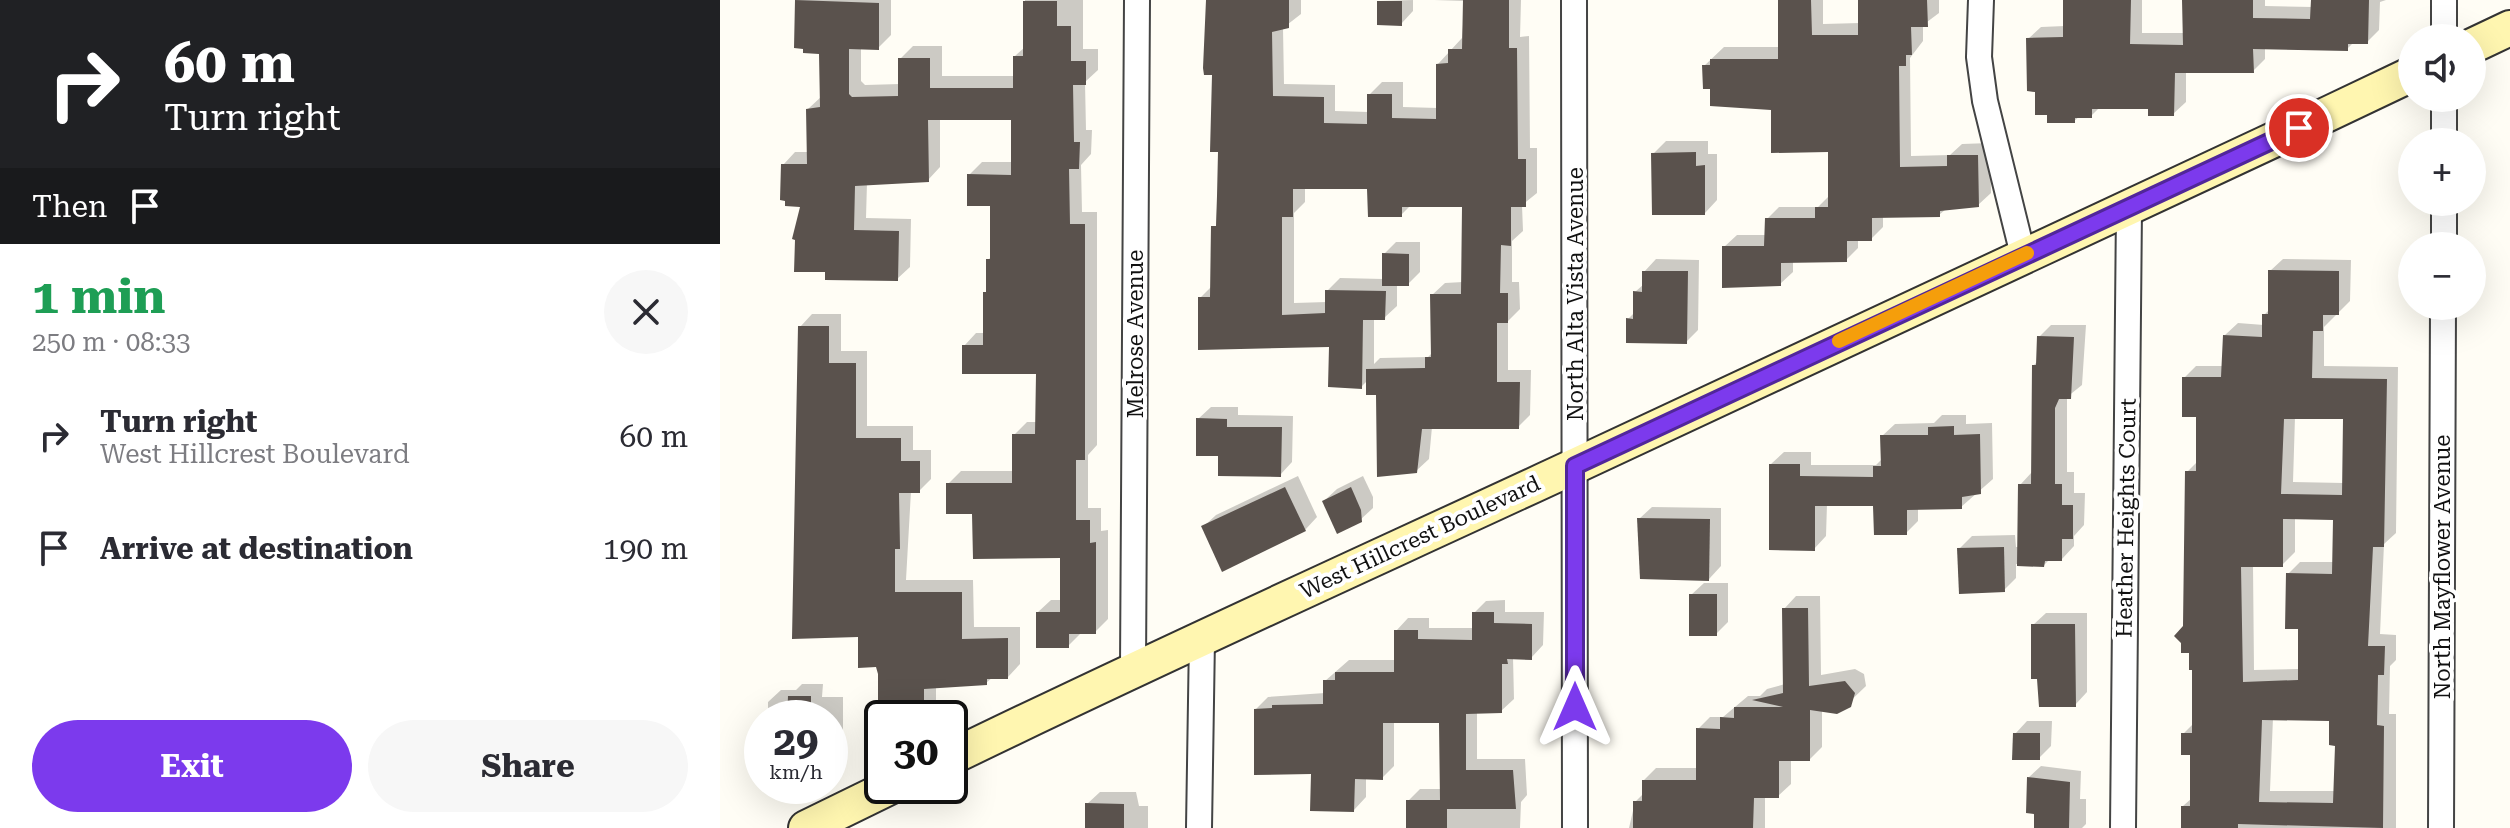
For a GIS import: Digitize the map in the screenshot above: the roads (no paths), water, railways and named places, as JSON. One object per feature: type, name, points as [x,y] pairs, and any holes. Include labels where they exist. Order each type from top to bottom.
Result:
[{"type":"street","name":"Melrose Avenue","points":[[1133,668],[1137,0]]},
{"type":"street","name":"North Alta Vista Avenue","points":[[1574,0],[1575,828]]},
{"type":"street","points":[[1981,0],[1979,57],[1985,101],[2023,255]]},
{"type":"street","points":[[2444,0],[2444,24]]},
{"type":"street","points":[[2486,39],[2510,28]]},
{"type":"street","name":"West Hillcrest Boulevard","points":[[968,749],[1133,668],[1575,466],[2023,255],[2129,209],[2398,81]]},
{"type":"street","name":"Heather Heights Court","points":[[2123,828],[2129,209]]},
{"type":"street","name":"North Mayflower Avenue","points":[[2441,828],[2443,320]]},
{"type":"street","points":[[1199,828],[1202,638]]},
{"type":"street","points":[[806,828],[864,800]]}]
